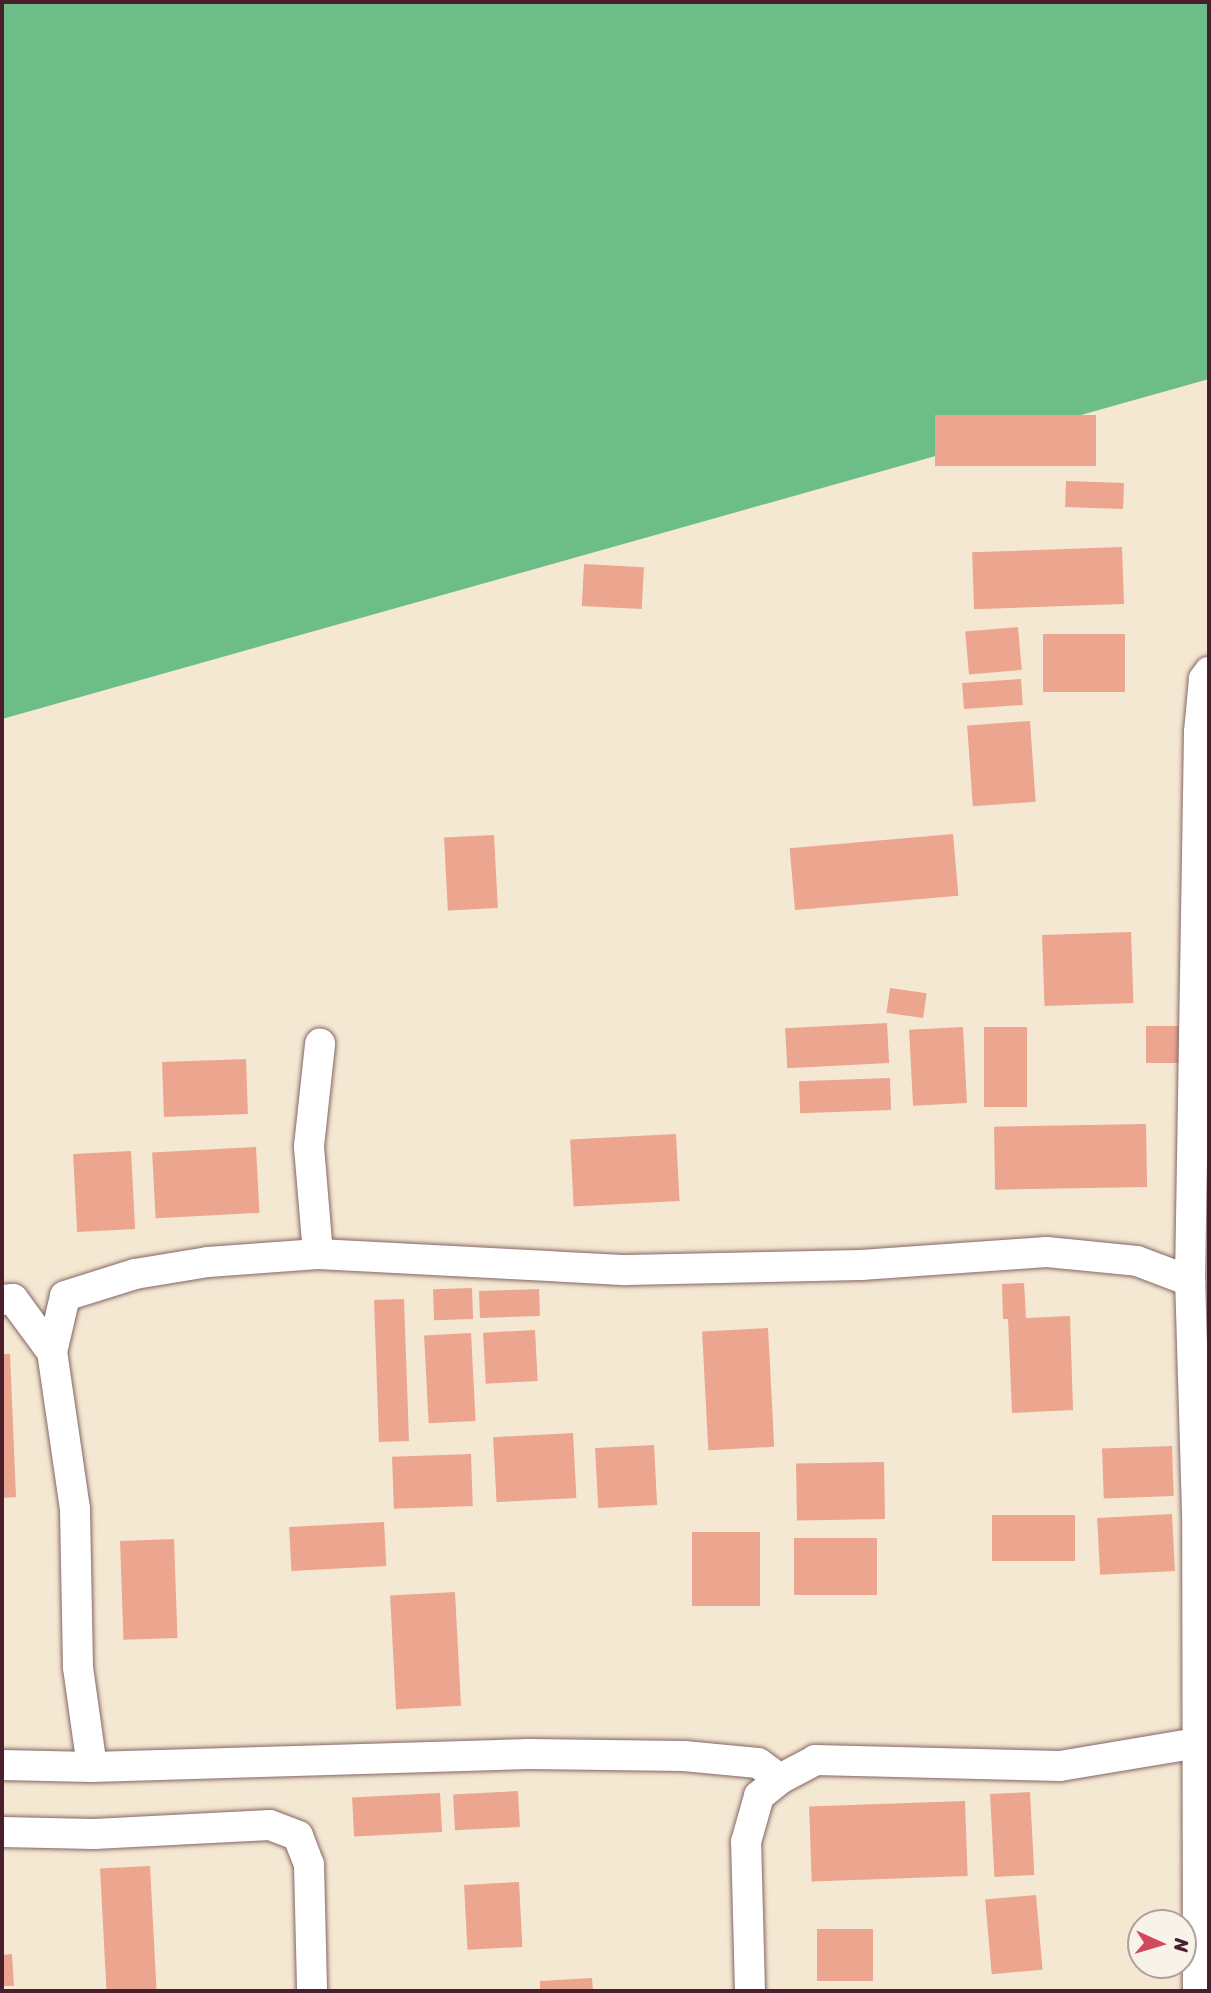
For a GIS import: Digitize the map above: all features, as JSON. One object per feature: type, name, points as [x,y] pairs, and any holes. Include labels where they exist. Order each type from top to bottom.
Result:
[{"type":"street","points":[[1198,1991],[1198,1743],[1190,1281],[1202,1112],[1199,732],[1204,679],[1209,672]]},
{"type":"street","points":[[318,1254],[309,1146],[320,1044]]},
{"type":"street","points":[[8,1300],[65,1296],[159,1270],[318,1254],[627,1270],[861,1265],[1047,1252],[1137,1261],[1190,1281]]},
{"type":"street","points":[[65,1296],[51,1352],[75,1509],[78,1667],[92,1767]]},
{"type":"street","points":[[8,1300],[51,1352]]},
{"type":"street","points":[[750,1991],[746,1842],[759,1796],[780,1779],[815,1760],[1059,1766],[1198,1743]]},
{"type":"street","points":[[2,1765],[92,1767],[528,1754],[684,1756],[758,1763],[780,1779]]},
{"type":"street","points":[[2,1832],[94,1834],[270,1825],[298,1836],[310,1865],[312,1991]]},
{"type":"green space","points":[[2,2],[1209,2],[1209,379],[2,719]]},
{"type":"building","points":[[935,415],[1096,415],[1096,466],[935,466]]},
{"type":"building","points":[[1066,481],[1124,483],[1123,509],[1065,507]]},
{"type":"building","points":[[1122,547],[1124,604],[974,609],[972,552]]},
{"type":"building","points":[[584,564],[644,567],[642,609],[582,606]]},
{"type":"building","points":[[1018,627],[1022,670],[969,674],[965,632]]},
{"type":"building","points":[[1043,634],[1125,634],[1125,692],[1043,692]]},
{"type":"building","points":[[1021,679],[1023,705],[964,709],[962,683]]},
{"type":"building","points":[[1030,721],[1036,802],[973,806],[967,725]]},
{"type":"building","points":[[953,834],[958,896],[795,910],[790,848]]},
{"type":"building","points":[[494,835],[498,908],[448,911],[444,838]]},
{"type":"building","points":[[1131,932],[1133,1003],[1045,1006],[1042,935]]},
{"type":"building","points":[[890,988],[927,993],[923,1018],[887,1013]]},
{"type":"building","points":[[887,1023],[889,1063],[787,1068],[785,1028]]},
{"type":"building","points":[[1146,1026],[1180,1026],[1180,1063],[1146,1063]]},
{"type":"building","points":[[963,1027],[967,1103],[913,1106],[909,1030]]},
{"type":"building","points":[[984,1027],[1027,1027],[1027,1107],[984,1107]]},
{"type":"building","points":[[246,1059],[248,1114],[164,1117],[162,1062]]},
{"type":"building","points":[[890,1078],[891,1110],[800,1113],[799,1081]]},
{"type":"building","points":[[1146,1124],[1147,1187],[995,1190],[994,1127]]},
{"type":"building","points":[[676,1134],[680,1201],[574,1206],[570,1140]]},
{"type":"building","points":[[256,1147],[259,1213],[156,1218],[152,1152]]},
{"type":"building","points":[[131,1151],[135,1229],[77,1232],[73,1154]]},
{"type":"building","points":[[1024,1283],[1026,1318],[1070,1316],[1073,1410],[1012,1413],[1008,1319],[1003,1319],[1002,1284]]},
{"type":"building","points":[[472,1288],[473,1319],[434,1320],[433,1289]]},
{"type":"building","points":[[539,1289],[540,1316],[480,1318],[479,1291]]},
{"type":"building","points":[[404,1299],[409,1441],[379,1442],[374,1300]]},
{"type":"building","points":[[768,1328],[774,1447],[708,1450],[702,1331]]},
{"type":"building","points":[[535,1330],[538,1381],[486,1384],[483,1333]]},
{"type":"building","points":[[471,1333],[476,1421],[429,1423],[424,1335]]},
{"type":"building","points":[[2,1354],[10,1354],[16,1497],[2,1498]]},
{"type":"building","points":[[573,1433],[576,1498],[497,1502],[493,1437]]},
{"type":"building","points":[[654,1445],[657,1505],[598,1508],[595,1448]]},
{"type":"building","points":[[1172,1446],[1174,1496],[1104,1498],[1102,1448]]},
{"type":"building","points":[[471,1454],[473,1506],[394,1509],[392,1457]]},
{"type":"building","points":[[884,1462],[885,1519],[797,1521],[796,1464]]},
{"type":"building","points":[[1172,1514],[1175,1571],[1100,1575],[1097,1518]]},
{"type":"building","points":[[992,1515],[1075,1515],[1075,1561],[992,1561]]},
{"type":"building","points":[[384,1522],[386,1566],[291,1571],[289,1527]]},
{"type":"building","points":[[692,1532],[760,1532],[760,1606],[692,1606]]},
{"type":"building","points":[[794,1538],[877,1538],[877,1595],[794,1595]]},
{"type":"building","points":[[174,1539],[177,1638],[123,1640],[120,1541]]},
{"type":"building","points":[[455,1592],[461,1706],[396,1709],[390,1595]]},
{"type":"building","points":[[518,1791],[520,1827],[455,1830],[453,1794]]},
{"type":"building","points":[[1030,1792],[1034,1875],[994,1877],[990,1794]]},
{"type":"building","points":[[440,1793],[442,1832],[354,1837],[352,1798]]},
{"type":"building","points":[[965,1801],[968,1876],[812,1881],[809,1806]]},
{"type":"building","points":[[150,1866],[157,1991],[106,1991],[100,1869]]},
{"type":"building","points":[[519,1882],[522,1947],[467,1950],[464,1885]]},
{"type":"building","points":[[1036,1895],[1043,1970],[992,1974],[985,1899]]},
{"type":"building","points":[[817,1929],[873,1929],[873,1981],[817,1981]]},
{"type":"building","points":[[12,1954],[14,1986],[2,1986],[2,1955]]},
{"type":"building","points":[[592,1978],[593,1991],[540,1991],[540,1981]]}]
